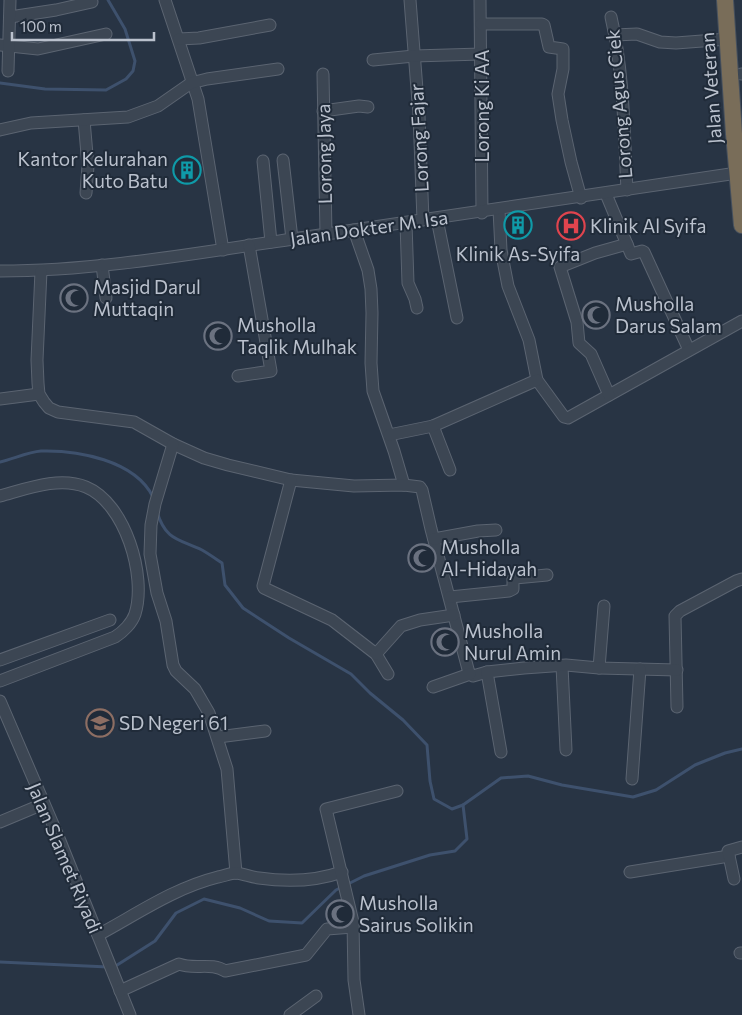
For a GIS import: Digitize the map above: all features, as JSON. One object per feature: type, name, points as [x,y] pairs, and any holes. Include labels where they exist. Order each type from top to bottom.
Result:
[{"type":"highway","name":"Jalan Veteran","points":[[725,0],[742,225]]},
{"type":"highway","name":"Jalan Veteran","points":[[736,0],[742,77]]},
{"type":"street","points":[[8,71],[4,45],[10,17],[10,0]]},
{"type":"street","points":[[165,0],[179,39],[200,110],[223,250]]},
{"type":"street","name":"Lorong Fajar","points":[[410,0],[419,115],[423,220]]},
{"type":"street","name":"Lorong Ki AA","points":[[480,0],[482,212]]},
{"type":"street","points":[[10,17],[92,2]]},
{"type":"street","name":"Lorong Agus Ciek","points":[[611,18],[615,35],[622,102],[627,190]]},
{"type":"street","points":[[481,24],[542,24],[549,47],[562,48],[563,69],[558,94],[571,162],[582,198]]},
{"type":"street","points":[[179,39],[199,38],[270,25]]},
{"type":"street","points":[[4,45],[38,49],[106,34]]},
{"type":"street","points":[[615,35],[637,34],[660,42],[676,44],[728,39]]},
{"type":"street","points":[[373,60],[414,56],[481,54]]},
{"type":"street","points":[[0,130],[31,123],[128,116],[158,106],[192,83],[207,79],[278,69]]},
{"type":"street","name":"Lorong Jaya","points":[[323,74],[326,234]]},
{"type":"street","points":[[323,111],[359,106],[368,107]]},
{"type":"street","points":[[84,120],[88,166],[86,193]]},
{"type":"street","points":[[263,160],[271,242]]},
{"type":"street","points":[[283,160],[292,239]]},
{"type":"street","name":"Jalan Dokter M. Isa","points":[[0,271],[41,271],[223,250],[582,198],[737,173]]},
{"type":"street","points":[[606,194],[631,254],[644,252],[689,350]]},
{"type":"street","points":[[499,210],[501,250],[508,286],[529,340],[540,384],[564,417],[568,418],[742,321]]},
{"type":"street","points":[[438,219],[457,318]]},
{"type":"street","points":[[406,223],[408,283],[417,308]]},
{"type":"street","points":[[354,230],[368,270],[371,289],[373,391],[404,485]]},
{"type":"street","points":[[609,395],[591,354],[579,343],[577,322],[560,267],[595,253],[627,244]]},
{"type":"street","points":[[238,376],[271,371],[249,245]]},
{"type":"street","points":[[102,265],[106,298]]},
{"type":"street","points":[[41,271],[36,360],[39,394],[49,408],[58,412],[134,422],[173,444],[204,458],[292,480],[354,486],[404,485],[422,488],[470,674]]},
{"type":"street","points":[[389,435],[433,426],[540,384]]},
{"type":"street","points":[[0,399],[39,394]]},
{"type":"street","points":[[433,426],[450,470]]},
{"type":"street","points":[[173,444],[155,504],[151,525],[150,554],[157,593],[166,621],[173,665],[176,671],[195,688],[209,712],[227,769],[236,873]]},
{"type":"street","points":[[292,480],[263,586],[332,620],[376,654],[388,674]]},
{"type":"street","points":[[0,496],[31,488],[71,483],[84,486],[96,492],[107,502],[119,519],[134,555],[137,579],[134,615],[123,632],[116,637],[0,681]]},
{"type":"street","points":[[434,539],[478,531],[496,530]]},
{"type":"street","points":[[450,597],[509,591],[513,589],[513,579],[515,578],[547,576]]},
{"type":"street","points":[[677,707],[675,618],[677,614],[742,579]]},
{"type":"street","points":[[599,668],[604,606]]},
{"type":"street","points":[[376,654],[401,626],[420,620],[454,615]]},
{"type":"street","points":[[0,660],[110,620]]},
{"type":"street","points":[[433,687],[470,674],[473,676],[487,672],[524,668],[562,666],[677,670]]},
{"type":"street","points":[[562,666],[566,750]]},
{"type":"street","points":[[632,779],[640,669]]},
{"type":"street","points":[[487,672],[501,752]]},
{"type":"street","name":"Jalan Slamet Riyadi","points":[[0,700],[130,1015]]},
{"type":"street","points":[[218,737],[265,731]]},
{"type":"street","points":[[359,1015],[354,980],[353,927],[326,808],[397,790]]},
{"type":"street","points":[[0,822],[43,804]]},
{"type":"street","points":[[734,879],[728,850],[742,847]]},
{"type":"street","points":[[630,872],[729,856]]},
{"type":"street","points":[[98,935],[140,913],[161,899],[200,882],[236,873],[257,878],[280,880],[324,878],[344,881]]},
{"type":"street","points":[[120,991],[179,964],[185,967],[218,966],[225,971],[306,955],[327,929],[353,927]]},
{"type":"street","points":[[290,1015],[316,996]]},
{"type":"waterway","points":[[0,83],[45,89],[106,90],[126,79],[133,71],[135,61],[125,29],[108,0]]},
{"type":"waterway","points":[[0,462],[41,451],[88,455],[119,466],[133,474],[144,484],[153,497]]},
{"type":"waterway","points":[[157,512],[165,529],[174,538],[202,550],[222,563],[225,585],[243,608],[289,638],[351,674],[370,693],[403,720],[427,745],[430,781],[434,799],[452,809],[463,805]]},
{"type":"waterway","points":[[348,884],[364,876],[430,855],[455,851],[467,839],[463,805],[501,778],[528,776],[562,785],[633,797],[656,790],[695,765],[725,753],[742,749]]},
{"type":"waterway","points":[[114,967],[155,941],[176,913],[204,899],[240,908],[269,921],[302,923],[336,890],[342,887]]},
{"type":"waterway","points":[[0,962],[108,967]]},
{"type":"place","name":"Kantor Kelurahan Kuto Batu","points":[[187,170]]},
{"type":"place","name":"Klinik As-Syifa","points":[[518,225]]},
{"type":"place","name":"Klinik Al Syifa","points":[[571,226]]},
{"type":"place","name":"Masjid Darul Muttaqin","points":[[74,298]]},
{"type":"place","name":"Musholla Darus Salam","points":[[596,315]]},
{"type":"place","name":"Musholla Taqlik Mulhak","points":[[218,336]]},
{"type":"place","name":"Musholla Al-Hidayah","points":[[422,558]]},
{"type":"place","name":"Musholla Nurul Amin","points":[[445,642]]},
{"type":"place","name":"SD Negeri 61","points":[[100,723]]},
{"type":"place","name":"Musholla Sairus Solikin","points":[[340,914]]}]
